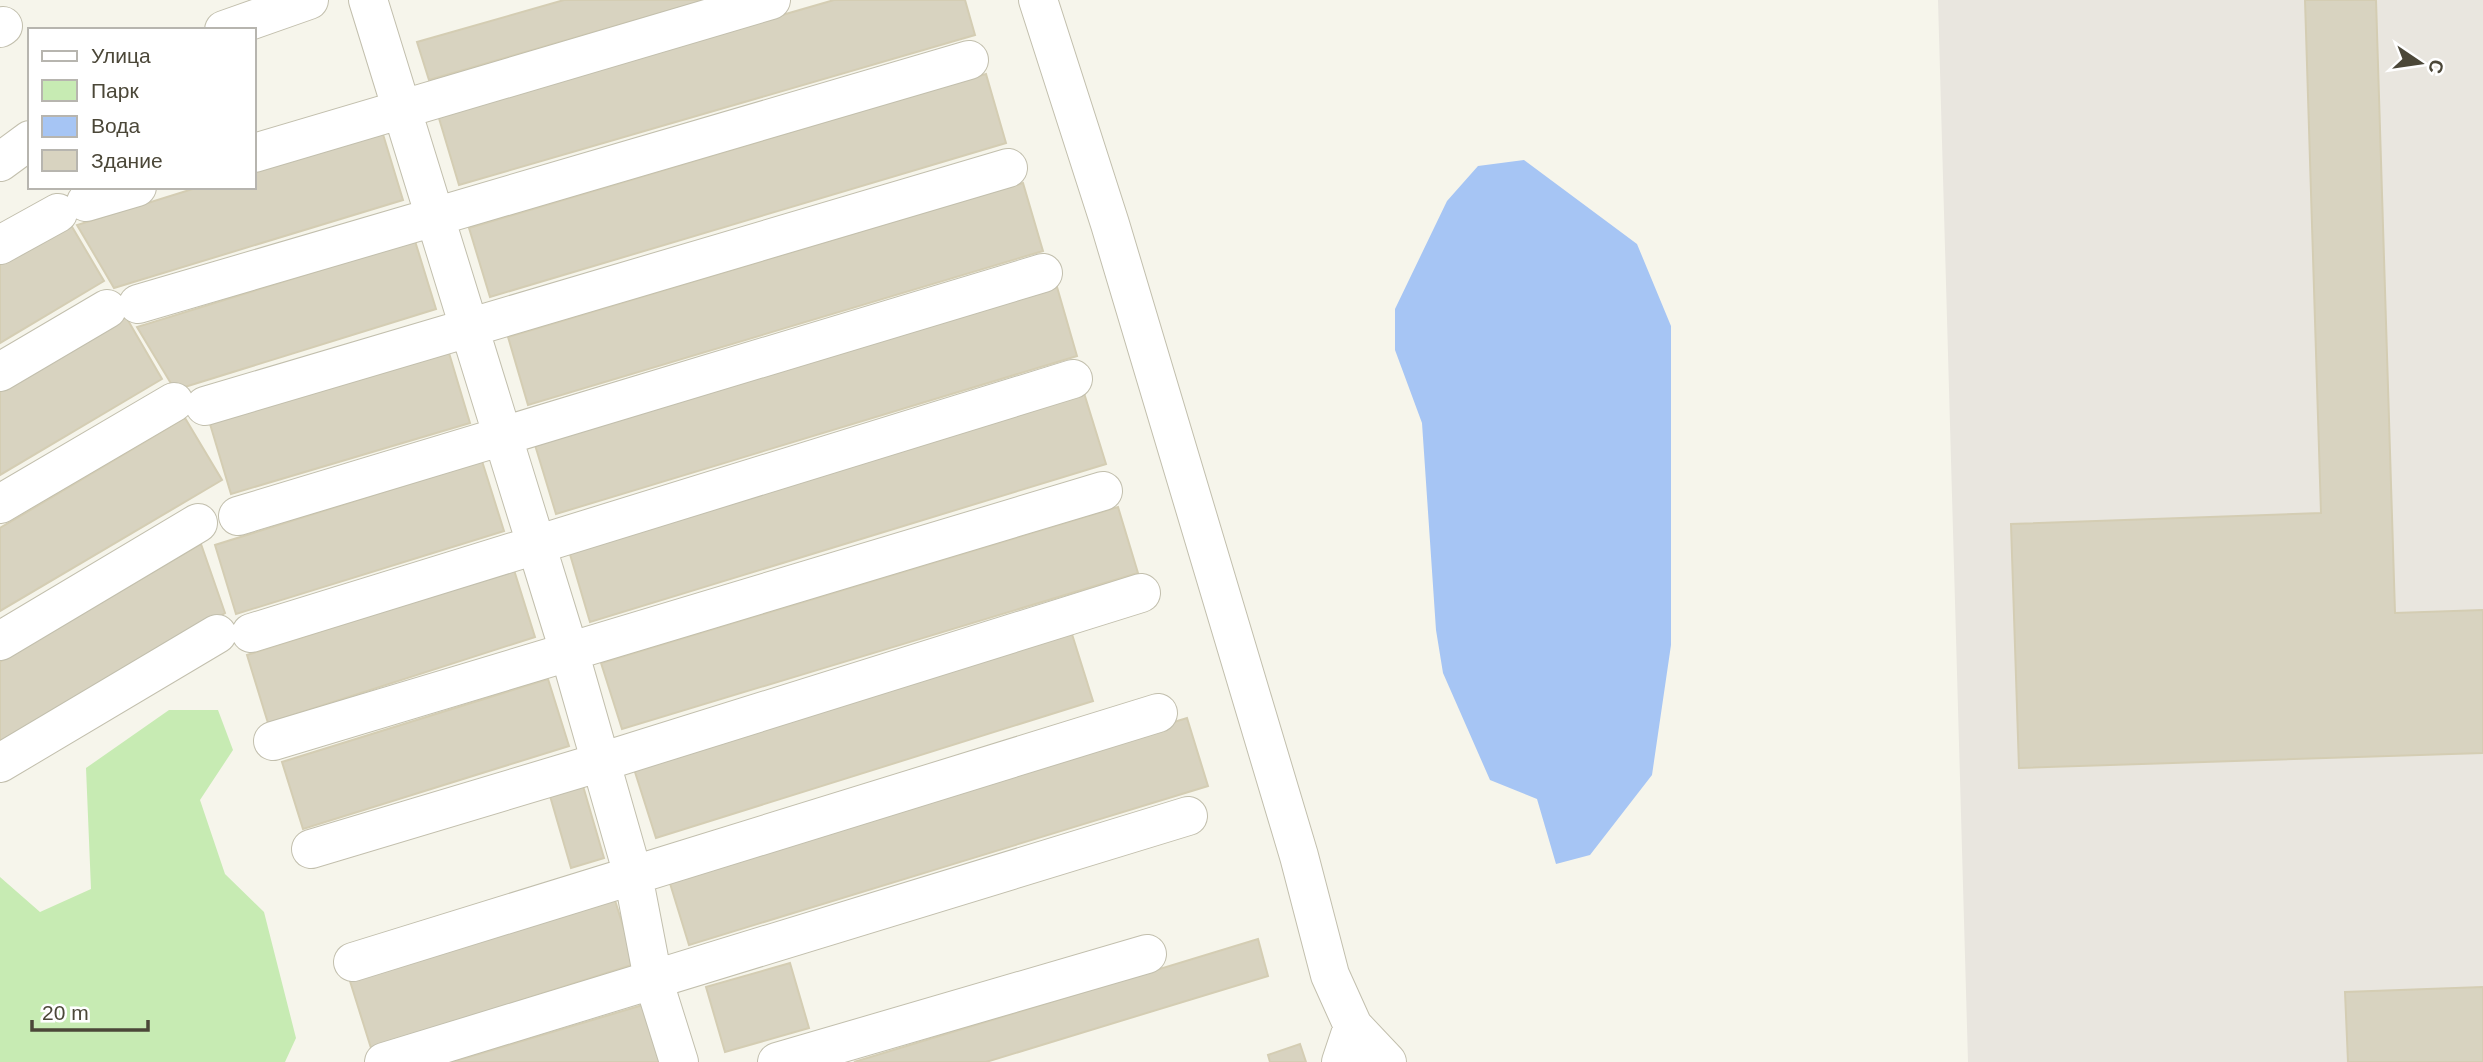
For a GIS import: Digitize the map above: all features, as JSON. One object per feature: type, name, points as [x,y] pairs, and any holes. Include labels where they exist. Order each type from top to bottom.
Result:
[{"type":"lane","points":[[229,28],[309,0]]},
{"type":"lane","points":[[368,0],[569,651],[633,875],[653,979],[679,1062]]},
{"type":"lane","points":[[256,152],[771,0]]},
{"type":"lane","points":[[1038,0],[1114,237],[1298,856],[1330,975],[1353,1026],[1387,1062]]},
{"type":"lane","points":[[0,372],[123,307],[969,60]]},
{"type":"lane","points":[[0,162],[28,142]]},
{"type":"lane","points":[[0,504],[190,404],[469,328],[1008,168]]},
{"type":"lane","points":[[0,245],[72,207],[130,189]]},
{"type":"lane","points":[[239,516],[1043,273]]},
{"type":"lane","points":[[0,763],[234,633],[536,545],[1073,379]]},
{"type":"lane","points":[[273,741],[1103,491]]},
{"type":"lane","points":[[0,640],[198,523]]},
{"type":"lane","points":[[311,849],[601,762],[1142,593]]},
{"type":"lane","points":[[353,962],[1158,713]]},
{"type":"lane","points":[[384,1062],[1188,816]]},
{"type":"lane","points":[[777,1062],[1147,954]]},
{"type":"lane","points":[[1341,1062],[1353,1026]]},
{"type":"shaded area","points":[[1938,0],[2483,0],[2483,1062],[1968,1062]]},
{"type":"green space","points":[[169,710],[218,710],[233,750],[200,800],[225,874],[264,912],[296,1038],[285,1062],[0,1062],[0,877],[40,912],[91,889],[86,768]]},
{"type":"water","points":[[1524,160],[1637,244],[1671,326],[1671,645],[1652,775],[1590,855],[1556,864],[1537,799],[1490,780],[1443,673],[1436,630],[1422,423],[1395,350],[1395,309],[1447,201],[1478,166]]},
{"type":"building","points":[[564,0],[705,0],[429,80],[417,42]]},
{"type":"building","points":[[834,0],[965,0],[975,35],[459,185],[438,115]]},
{"type":"building","points":[[2305,0],[2376,0],[2395,613],[2483,610],[2483,753],[2019,768],[2011,524],[2321,513]]},
{"type":"building","points":[[986,74],[1006,143],[490,297],[469,228]]},
{"type":"building","points":[[382,131],[403,200],[114,288],[77,225],[193,189],[256,189],[256,169]]},
{"type":"building","points":[[1023,183],[1043,251],[528,405],[508,337]]},
{"type":"building","points":[[68,220],[104,281],[0,343],[0,260]]},
{"type":"building","points":[[415,241],[436,309],[175,390],[137,327]]},
{"type":"building","points":[[1057,287],[1077,356],[556,514],[535,445]]},
{"type":"building","points":[[126,317],[162,379],[0,475],[0,392]]},
{"type":"building","points":[[449,353],[470,423],[231,494],[210,424]]},
{"type":"building","points":[[1084,393],[1106,464],[590,622],[569,551]]},
{"type":"building","points":[[185,418],[222,480],[0,611],[0,528]]},
{"type":"building","points":[[482,461],[504,531],[236,614],[215,545]]},
{"type":"building","points":[[1118,507],[1138,573],[622,729],[601,663]]},
{"type":"building","points":[[201,544],[225,613],[0,745],[0,662]]},
{"type":"building","points":[[514,570],[535,637],[268,723],[247,655]]},
{"type":"building","points":[[1071,631],[1093,701],[656,838],[634,769]]},
{"type":"building","points":[[548,679],[569,746],[303,829],[282,762]]},
{"type":"building","points":[[1187,718],[1208,786],[689,945],[668,877]]},
{"type":"building","points":[[583,786],[604,858],[571,868],[550,796]]},
{"type":"building","points":[[613,894],[635,964],[371,1048],[349,978]]},
{"type":"building","points":[[1258,939],[1268,976],[986,1062],[854,1062]]},
{"type":"building","points":[[790,963],[809,1028],[725,1052],[706,987]]},
{"type":"building","points":[[2483,987],[2483,1062],[2348,1062],[2345,992]]},
{"type":"building","points":[[646,1004],[663,1062],[452,1062]]},
{"type":"building","points":[[1300,1044],[1306,1062],[1270,1062],[1268,1055]]}]
